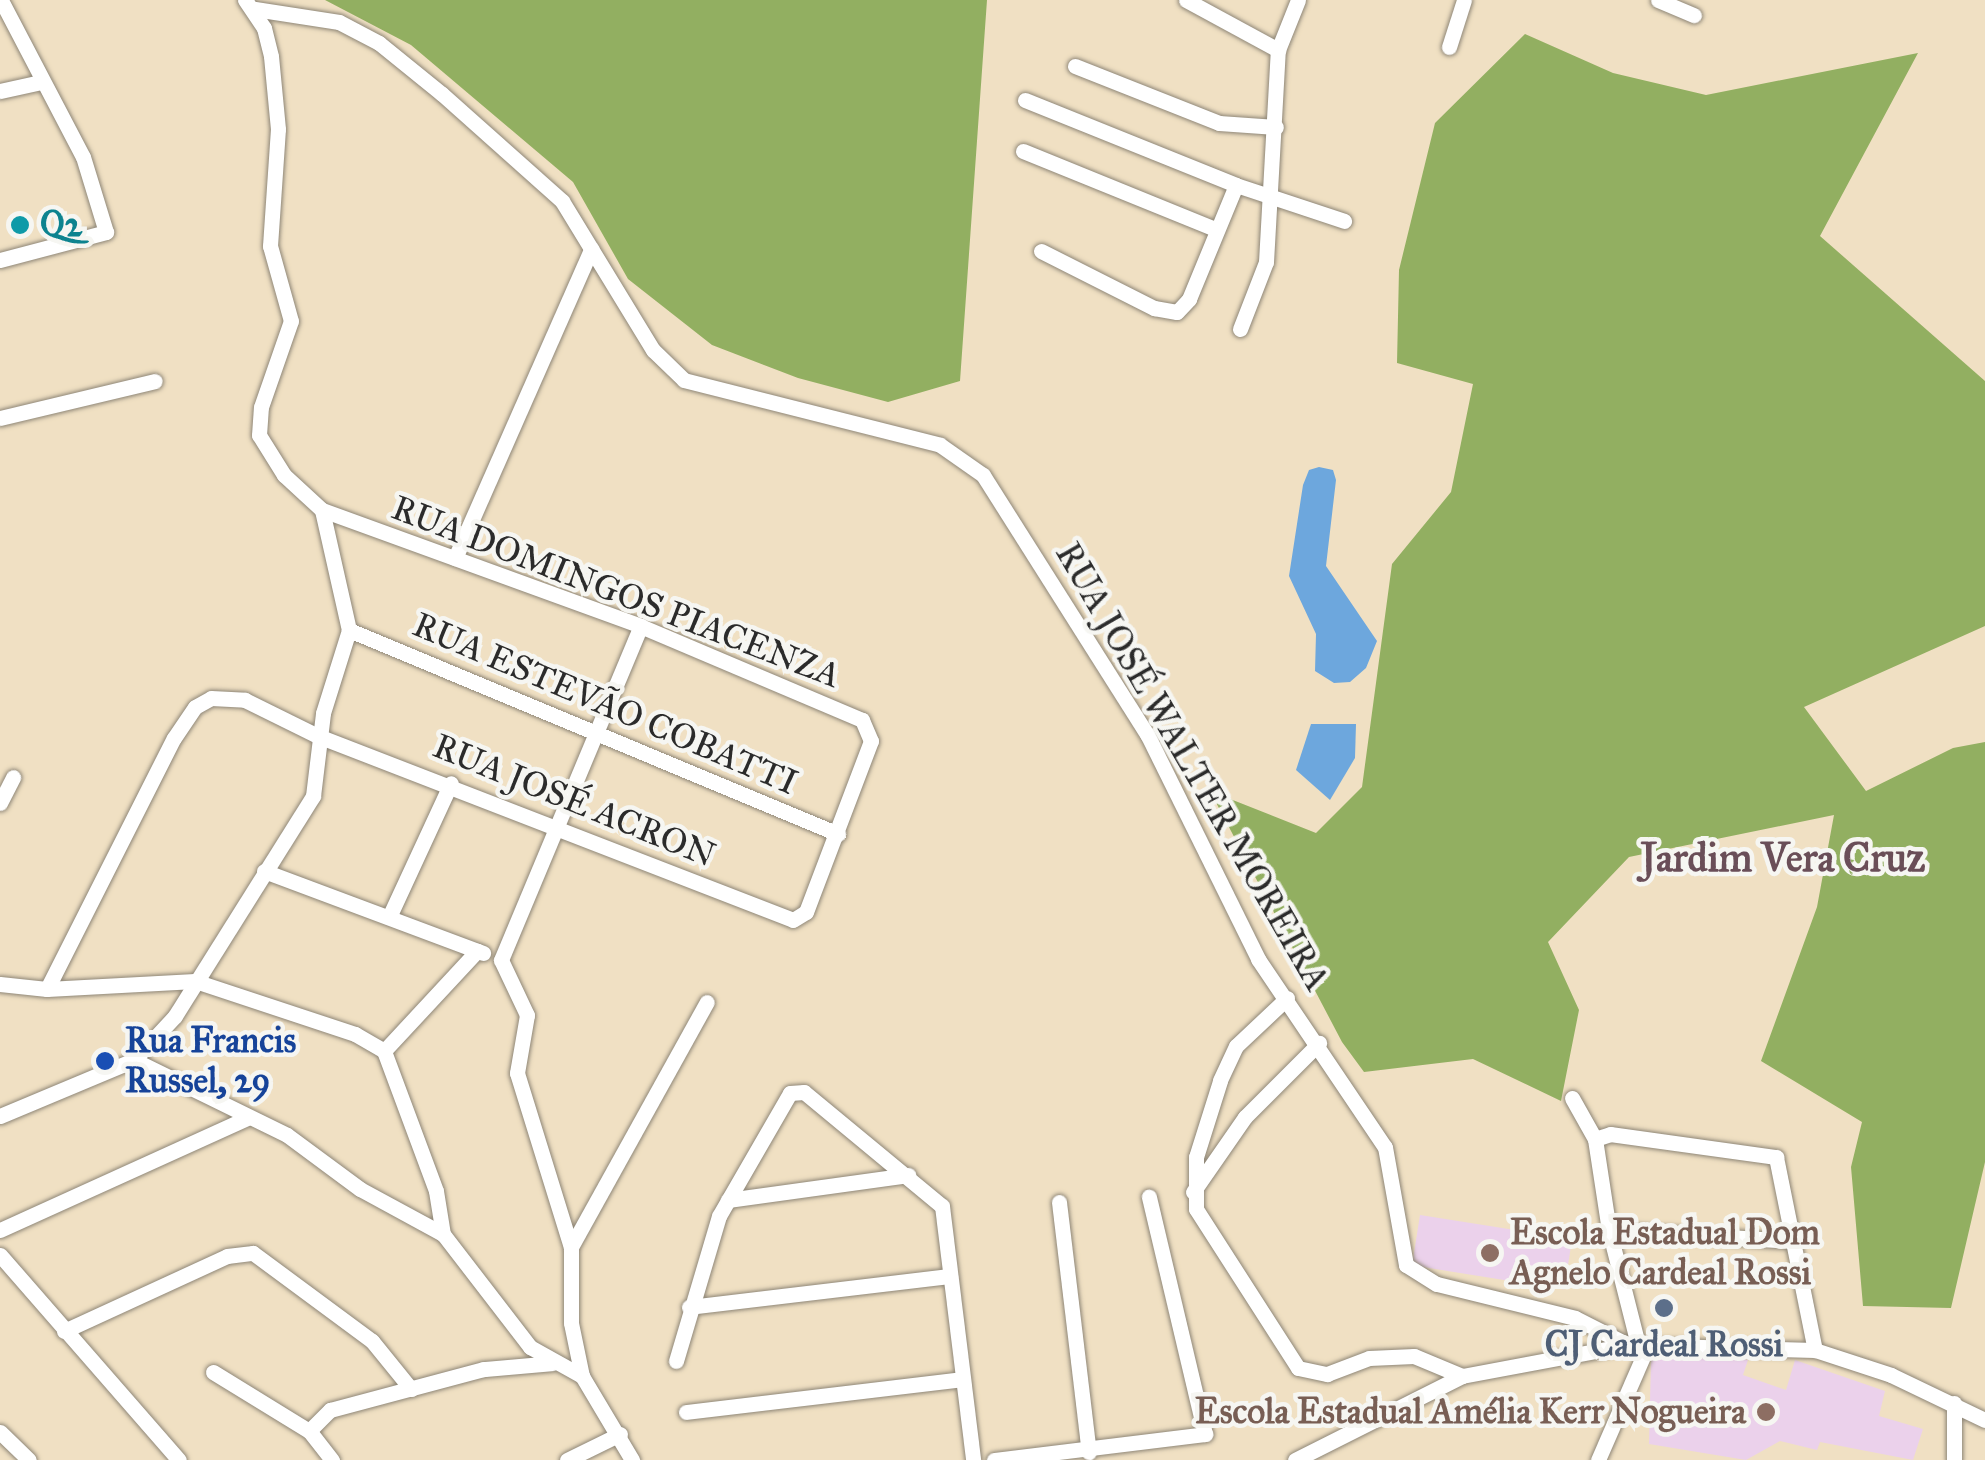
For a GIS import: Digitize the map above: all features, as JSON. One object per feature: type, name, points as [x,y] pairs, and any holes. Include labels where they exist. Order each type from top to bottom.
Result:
[{"type":"street","points":[[0,0],[83,157],[106,232],[0,260]]},
{"type":"street","points":[[1186,0],[1278,50]]},
{"type":"street","points":[[1240,329],[1266,262],[1278,50],[1298,0]]},
{"type":"street","points":[[1449,47],[1464,0]]},
{"type":"street","points":[[1658,0],[1694,16]]},
{"type":"street","points":[[0,1116],[134,1060],[175,1016],[313,796],[318,736],[349,630],[322,510],[284,475],[259,435],[261,407],[292,321],[270,246],[278,129],[271,56],[250,5]]},
{"type":"street","name":"RUA JOSÉ WALTER MOREIRA","points":[[250,5],[339,22],[380,43],[562,201],[653,350],[684,380],[940,446],[984,474],[1147,734],[1258,959],[1319,1044],[1385,1148],[1406,1265],[1436,1284],[1576,1318],[1638,1345]]},
{"type":"street","points":[[1076,66],[1219,123],[1276,127]]},
{"type":"street","points":[[0,91],[41,82]]},
{"type":"street","points":[[1024,100],[1236,185],[1344,220]]},
{"type":"street","points":[[1023,150],[1216,229]]},
{"type":"street","points":[[1041,251],[1154,308],[1177,312],[1189,299],[1236,185]]},
{"type":"street","points":[[455,558],[591,249]]},
{"type":"street","points":[[0,418],[155,381]]},
{"type":"street","name":"RUA DOMINGOS PIACENZA","points":[[322,510],[641,626],[862,720],[872,741],[806,912]]},
{"type":"street","points":[[501,960],[600,734],[641,626]]},
{"type":"street","name":"RUA ESTEVÃO COBATTI","points":[[349,630],[838,834]]},
{"type":"street","name":"RUA JOSÉ ACRON","points":[[47,990],[196,706],[212,698],[245,700],[318,736],[452,783],[785,918],[806,912]]},
{"type":"street","points":[[0,802],[13,777]]},
{"type":"street","points":[[390,915],[452,783]]},
{"type":"street","points":[[264,871],[390,915],[501,960],[526,1015],[517,1073],[571,1247],[571,1323],[582,1376],[632,1460]]},
{"type":"street","points":[[384,1052],[477,951]]},
{"type":"street","points":[[0,984],[47,990],[195,981],[355,1034],[384,1052],[436,1191],[443,1234]]},
{"type":"street","points":[[1286,998],[1236,1046],[1202,1132],[1192,1194],[1206,1226],[1298,1368],[1327,1374],[1369,1358],[1414,1356],[1462,1376]]},
{"type":"street","points":[[571,1247],[707,1002]]},
{"type":"street","points":[[1192,1194],[1244,1117],[1319,1044]]},
{"type":"street","points":[[134,1060],[287,1136],[360,1189],[443,1234],[502,1317],[552,1363],[582,1376]]},
{"type":"street","points":[[676,1361],[688,1307],[728,1200],[797,1090],[810,1094],[942,1206],[973,1460]]},
{"type":"street","points":[[1572,1098],[1595,1139],[1609,1230],[1638,1345],[1598,1460]]},
{"type":"street","points":[[0,1230],[247,1118]]},
{"type":"street","points":[[1595,1139],[1610,1134],[1776,1158],[1816,1350]]},
{"type":"street","points":[[728,1200],[908,1175]]},
{"type":"street","points":[[994,1460],[1200,1438],[1207,1426],[1149,1196]]},
{"type":"street","points":[[1059,1202],[1088,1452]]},
{"type":"street","points":[[1609,1230],[1795,1241]]},
{"type":"street","points":[[64,1331],[227,1256],[254,1253],[372,1340],[411,1389]]},
{"type":"street","points":[[0,1255],[179,1460]]},
{"type":"street","points":[[688,1307],[950,1276]]},
{"type":"street","points":[[1295,1460],[1462,1376],[1638,1345],[1816,1350],[1954,1403],[1982,1419],[1985,1398]]},
{"type":"street","points":[[309,1431],[330,1410],[484,1369],[552,1363]]},
{"type":"street","points":[[213,1372],[309,1431],[332,1460]]},
{"type":"street","points":[[686,1412],[962,1379]]},
{"type":"street","points":[[1954,1403],[1954,1460]]},
{"type":"street","points":[[0,1432],[29,1460]]},
{"type":"street","points":[[567,1460],[620,1434]]},
{"type":"shaded area","name":"Escola Estadual Dom Agnelo Cardeal Rossi","points":[[1420,1215],[1572,1239],[1564,1289],[1412,1265]]},
{"type":"shaded area","points":[[1731,1356],[1748,1360],[1743,1375],[1786,1390],[1795,1360],[1885,1391],[1879,1416],[1923,1429],[1913,1460],[1820,1442],[1817,1450],[1780,1441],[1746,1460],[1649,1444],[1651,1359]]},
{"type":"green space","points":[[325,0],[987,0],[960,381],[888,402],[798,378],[712,345],[628,279],[573,182],[411,45]]},
{"type":"green space","points":[[1525,34],[1613,73],[1706,95],[1918,53],[1820,236],[1985,381],[1985,626],[1804,707],[1866,791],[1953,748],[1985,742],[1985,1162],[1951,1308],[1863,1306],[1851,1167],[1862,1122],[1761,1061],[1817,907],[1834,815],[1629,857],[1548,942],[1579,1010],[1561,1101],[1473,1059],[1364,1072],[1342,1042],[1210,791],[1316,833],[1362,787],[1392,564],[1451,492],[1473,384],[1397,363],[1399,270],[1435,123]]},
{"type":"water","points":[[1309,470],[1333,470],[1336,480],[1326,566],[1377,641],[1366,668],[1350,682],[1334,683],[1315,671],[1316,634],[1289,576],[1303,485]]},
{"type":"water","points":[[1311,724],[1356,724],[1355,758],[1330,800],[1296,770]]},
{"type":"place","name":"Q2","points":[[20,225]]},
{"type":"place","name":"Rua Francis Russel, 29","points":[[105,1061]]},
{"type":"place","name":"Escola Estadual Dom Agnelo Cardeal Rossi","points":[[1490,1253]]},
{"type":"place","name":"CJ Cardeal Rossi","points":[[1664,1308]]},
{"type":"place","name":"Escola Estadual Amélia Kerr Nogueira","points":[[1766,1412]]},
{"type":"district","name":"Jardim Vera Cruz","points":[[1783,858]]}]
